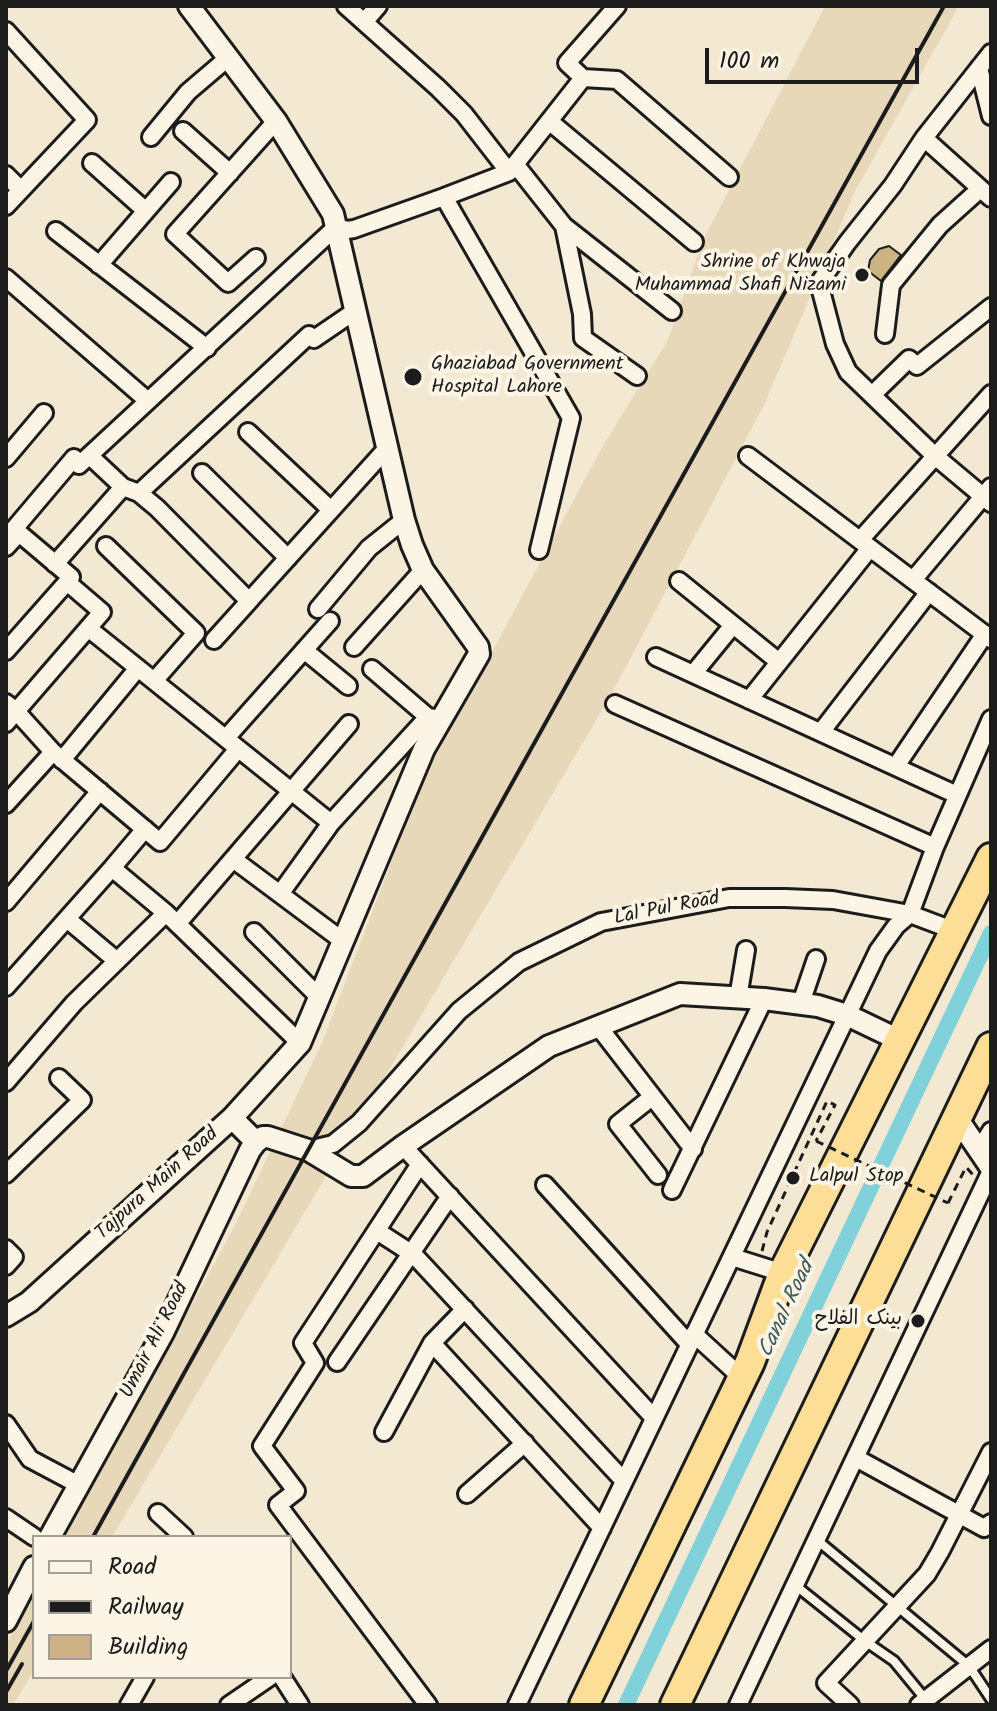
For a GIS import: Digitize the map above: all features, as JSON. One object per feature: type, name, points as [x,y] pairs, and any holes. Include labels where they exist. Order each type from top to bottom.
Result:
[{"type":"highway","points":[[584,1705],[756,1349],[771,1269],[899,1040],[991,858]]},
{"type":"highway","points":[[675,1705],[991,1047]]},
{"type":"street","points":[[189,6],[276,121],[333,214],[404,520],[423,570],[354,647]]},
{"type":"street","points":[[346,6],[464,114],[564,226],[672,311]]},
{"type":"street","points":[[365,21],[378,6]]},
{"type":"street","points":[[617,6],[567,63],[583,78],[617,80],[729,177]]},
{"type":"street","points":[[6,206],[87,120],[7,36]]},
{"type":"street","points":[[913,580],[988,495],[935,456],[848,372],[835,344],[819,283],[893,185],[924,138],[991,53]]},
{"type":"street","points":[[151,137],[188,92],[229,57]]},
{"type":"street","points":[[979,68],[991,116]]},
{"type":"street","points":[[336,227],[354,229],[444,197],[512,168],[583,78]]},
{"type":"street","points":[[256,258],[228,283],[175,234],[276,121]]},
{"type":"street","points":[[549,121],[694,242]]},
{"type":"street","points":[[183,131],[230,173]]},
{"type":"street","points":[[885,334],[891,285],[940,225],[986,194],[924,138]]},
{"type":"street","points":[[92,163],[146,211]]},
{"type":"street","points":[[6,175],[21,190]]},
{"type":"street","points":[[99,265],[171,182]]},
{"type":"street","points":[[444,197],[571,418],[539,550]]},
{"type":"street","points":[[564,226],[582,314],[583,338],[637,376]]},
{"type":"street","points":[[6,547],[13,528],[74,458],[79,465],[90,456],[336,227]]},
{"type":"street","points":[[56,231],[207,348]]},
{"type":"street","points":[[6,278],[148,401]]},
{"type":"street","points":[[55,564],[131,490],[309,335],[314,339],[355,311]]},
{"type":"street","points":[[872,395],[909,359],[917,366],[989,313]]},
{"type":"street","points":[[749,700],[865,544],[935,456],[991,394]]},
{"type":"street","points":[[6,458],[44,413]]},
{"type":"street","points":[[248,432],[331,510]]},
{"type":"street","points":[[214,640],[388,447]]},
{"type":"street","points":[[90,456],[157,508],[249,601],[251,599]]},
{"type":"street","points":[[748,456],[988,637],[896,766]]},
{"type":"street","points":[[202,473],[288,558]]},
{"type":"street","points":[[67,582],[102,612],[9,712],[160,842],[304,650],[369,548],[404,520]]},
{"type":"street","points":[[6,651],[71,577],[13,528]]},
{"type":"street","points":[[106,546],[196,633],[154,681]]},
{"type":"street","name":"Tajpura Main Road","points":[[6,1316],[29,1302],[232,1118],[300,1043],[424,749],[434,718],[479,654],[478,647],[423,570]]},
{"type":"street","points":[[679,581],[779,662]]},
{"type":"street","points":[[821,732],[929,592]]},
{"type":"street","points":[[693,674],[733,625]]},
{"type":"street","points":[[88,628],[331,823]]},
{"type":"street","points":[[304,650],[348,686]]},
{"type":"street","points":[[656,657],[957,795]]},
{"type":"street","points":[[6,804],[57,756],[138,668]]},
{"type":"street","points":[[280,894],[331,823],[434,718],[372,669]]},
{"type":"street","points":[[615,704],[935,847]]},
{"type":"street","points":[[517,1705],[878,951],[896,926],[910,914],[935,847],[991,719]]},
{"type":"street","points":[[6,1082],[74,1003],[117,961],[172,919],[233,859],[349,724]]},
{"type":"street","points":[[6,902],[100,791]]},
{"type":"street","points":[[6,987],[145,829]]},
{"type":"street","points":[[233,859],[343,941]]},
{"type":"street","points":[[112,868],[172,919],[300,1043]]},
{"type":"street","name":"Lal Pul Road","points":[[308,1150],[333,1144],[359,1123],[459,1011],[519,962],[601,922],[729,898],[833,900],[910,914],[955,931]]},
{"type":"street","points":[[67,919],[117,961]]},
{"type":"street","points":[[254,932],[319,997]]},
{"type":"street","points":[[738,998],[746,950]]},
{"type":"street","points":[[801,1003],[816,959]]},
{"type":"street","points":[[232,1118],[256,1142],[268,1137],[308,1150],[351,1176],[363,1176],[549,1046],[680,994],[818,1006],[847,1015],[899,1040]]},
{"type":"street","points":[[672,1190],[764,999]]},
{"type":"street","points":[[598,1026],[693,1149]]},
{"type":"street","points":[[6,1174],[82,1100],[59,1078]]},
{"type":"street","points":[[652,1097],[618,1124],[658,1175]]},
{"type":"street","points":[[738,1705],[991,1170],[957,1118]]},
{"type":"street","points":[[979,1150],[991,1131]]},
{"type":"street","name":"Umair Ali Road","points":[[51,1535],[163,1333],[256,1142]]},
{"type":"street","points":[[403,1146],[654,1418]]},
{"type":"street","points":[[420,1164],[303,1343],[315,1363],[262,1446],[296,1491],[278,1505],[428,1705]]},
{"type":"street","points":[[545,1185],[692,1339],[742,1378]]},
{"type":"street","points":[[337,1362],[450,1196]]},
{"type":"street","points":[[377,1231],[412,1253],[624,1481]]},
{"type":"street","points":[[6,1249],[14,1257],[6,1266]]},
{"type":"street","points":[[732,1257],[771,1269]]},
{"type":"street","points":[[384,1432],[432,1343],[465,1309]]},
{"type":"street","points":[[432,1343],[602,1528]]},
{"type":"street","points":[[6,1424],[30,1459],[79,1485]]},
{"type":"street","points":[[467,1494],[525,1443]]},
{"type":"street","points":[[850,1705],[826,1683],[927,1574],[991,1452]]},
{"type":"street","points":[[856,1458],[984,1528],[991,1523]]},
{"type":"street","points":[[158,1513],[182,1535]]},
{"type":"street","points":[[6,1518],[32,1536]]},
{"type":"street","points":[[6,1621],[32,1571]]},
{"type":"street","points":[[925,1703],[991,1649]]},
{"type":"street","points":[[129,1705],[144,1679]]},
{"type":"street","points":[[229,1705],[267,1679]]},
{"type":"street","points":[[283,1679],[300,1705]]},
{"type":"lane","points":[[817,1540],[969,1666],[991,1699]]},
{"type":"lane","points":[[795,1585],[894,1661],[925,1703]]},
{"type":"path","points":[[771,1269],[767,1232],[827,1101],[835,1105],[816,1141],[948,1203]]},
{"type":"shaded area","points":[[825,6],[959,6],[855,191],[764,405],[610,697],[113,1535],[66,1535],[234,1227],[321,1045],[422,782],[604,444],[668,340],[703,240]]},
{"type":"shaded area","points":[[32,1597],[32,1673],[13,1705],[6,1705],[6,1645]]},
{"type":"building","points":[[889,246],[901,255],[881,281],[868,271],[870,260],[879,249]]},
{"type":"waterway","name":"Canal Road","points":[[626,1705],[991,933]]},
{"type":"railway","points":[[94,1535],[944,6]]},
{"type":"railway","points":[[6,1671],[32,1625]]},
{"type":"railway","points":[[6,1692],[22,1664]]},
{"type":"place","name":"Shrine of Khwaja Muhammad Shafi Nizami","points":[[862,275]]},
{"type":"place","name":"Ghaziabad Government Hospital Lahore","points":[[413,377]]},
{"type":"place","name":"Lalpul Stop","points":[[793,1178]]},
{"type":"place","name":"بینک الفلاح","points":[[918,1321]]}]
